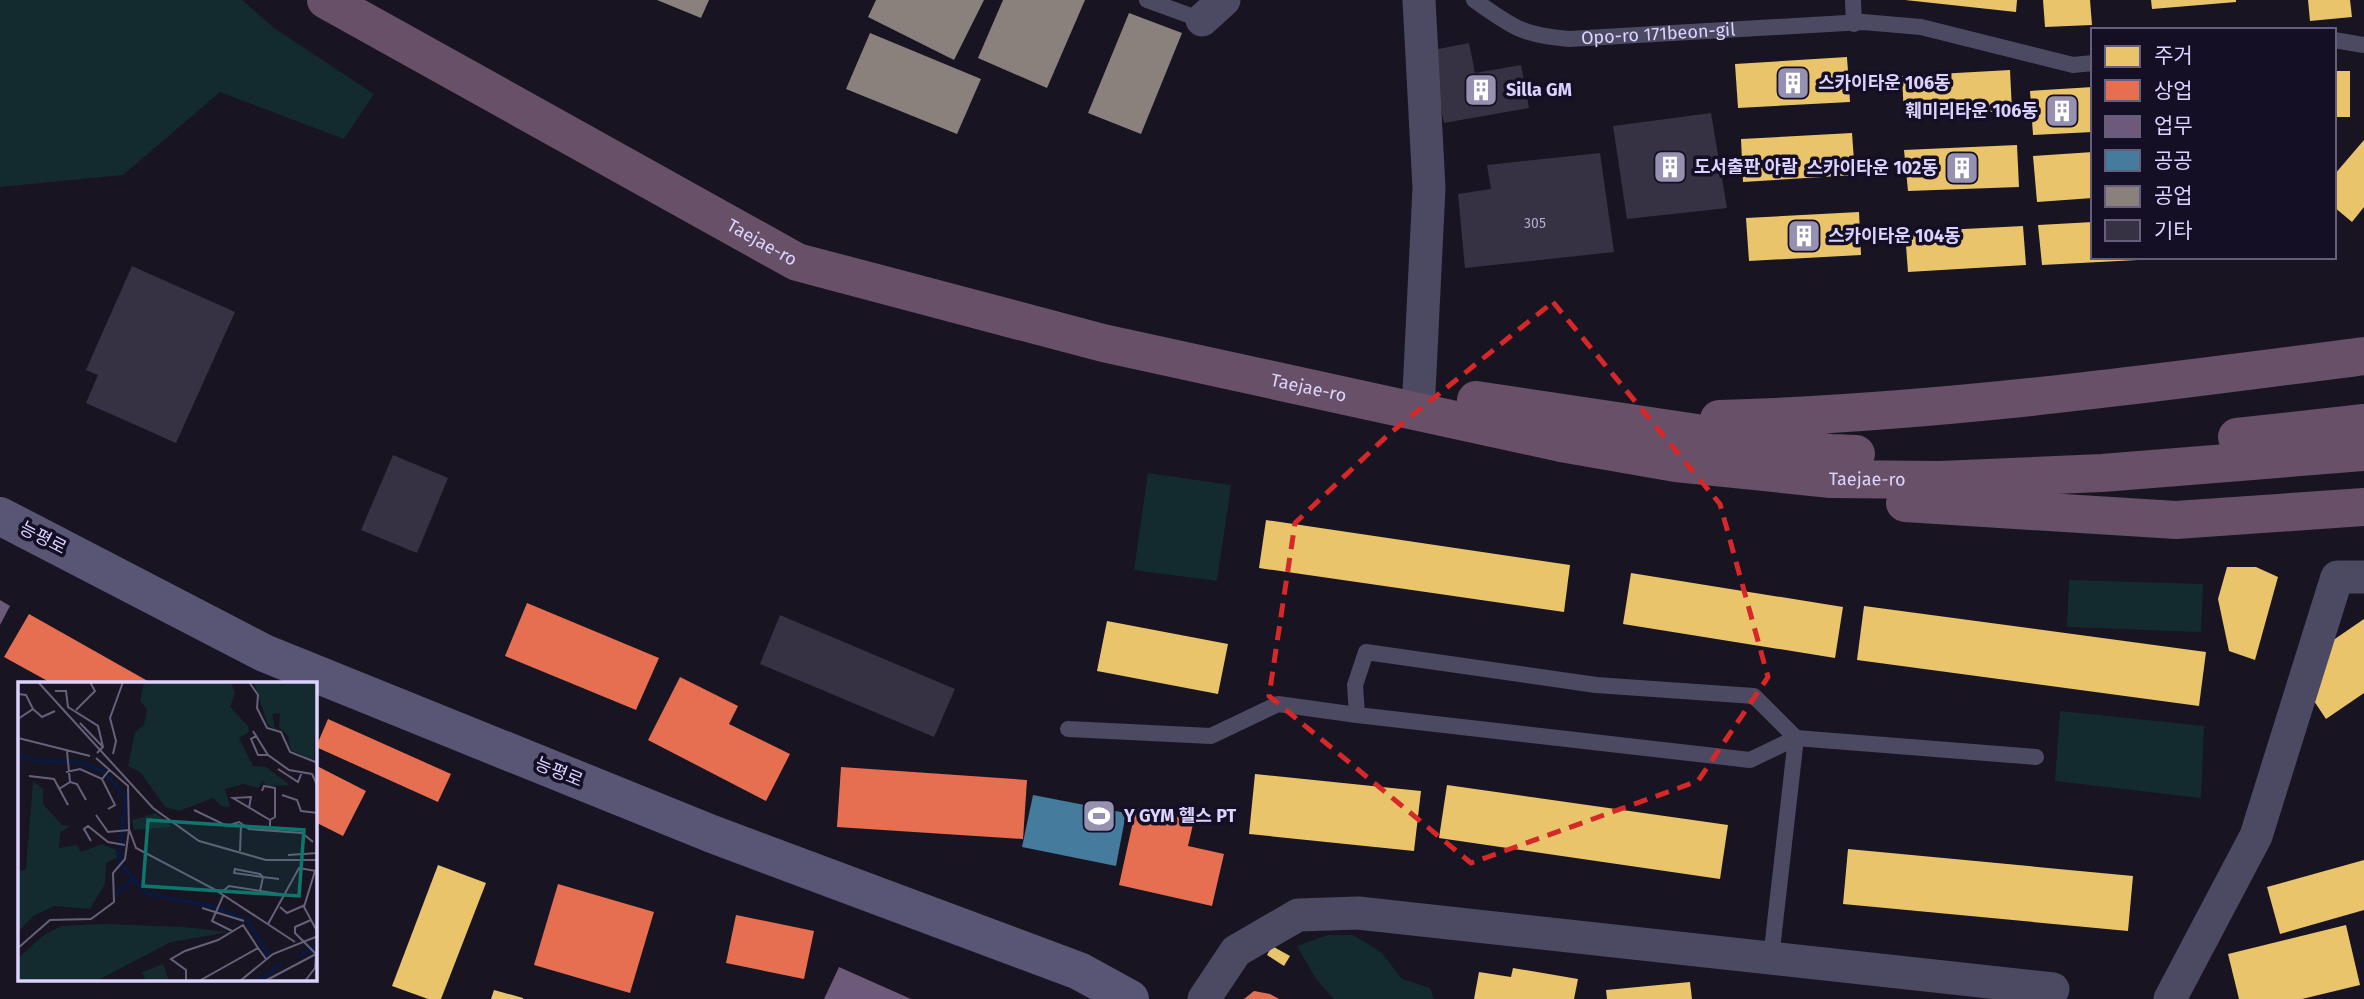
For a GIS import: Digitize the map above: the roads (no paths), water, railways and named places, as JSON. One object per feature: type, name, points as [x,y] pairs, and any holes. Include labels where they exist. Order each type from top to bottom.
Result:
[{"type":"highway","name":"Taejae-ro","points":[[326,0],[797,262],[1103,343],[1563,429],[1831,453],[1932,456],[2109,451],[2364,423]]},
{"type":"highway","name":"Taejae-ro","points":[[373,0],[531,92],[801,237],[1110,325],[1419,392],[1563,429],[1676,463],[1845,479],[1940,480],[2102,473],[2364,452]]},
{"type":"highway","points":[[1563,429],[1829,415],[2088,392],[2364,356]]},
{"type":"highway","points":[[1563,429],[1622,470],[1786,495],[2176,520],[2364,507]]},
{"type":"main road","name":"능평로","points":[[0,516],[264,653],[712,834],[1079,971],[1130,999]]},
{"type":"street","points":[[1419,0],[1429,188],[1419,392]]},
{"type":"street","points":[[2170,999],[2256,836],[2337,578],[2364,577]]},
{"type":"street","points":[[1204,999],[1236,951],[1298,915],[1358,913],[2053,989]]},
{"type":"lane","points":[[1147,0],[1213,10]]},
{"type":"lane","name":"Opo-ro 171beon-gil","points":[[1474,0],[1508,26],[1532,36],[1569,39],[1854,24],[1921,27],[2074,65],[2091,63]]},
{"type":"lane","points":[[1853,0],[1854,24]]},
{"type":"lane","points":[[2336,40],[2364,45]]},
{"type":"lane","points":[[1357,715],[1355,685],[1366,652],[1596,685],[1754,696],[1796,738]]},
{"type":"lane","points":[[1068,729],[1211,736],[1278,704],[1749,760],[1796,738],[2036,757]]},
{"type":"lane","points":[[1771,958],[1796,738]]},
{"type":"place","name":"스카이타운 106동","points":[[1793,83]]},
{"type":"place","name":"Silla GM","points":[[1481,90]]},
{"type":"place","name":"훼미리타운 106동","points":[[2062,111]]},
{"type":"place","name":"도서출판 아람","points":[[1670,167]]},
{"type":"place","name":"스카이타운 102동","points":[[1962,168]]},
{"type":"place","name":"스카이타운 104동","points":[[1804,236]]},
{"type":"place","name":"Y GYM 헬스 PT","points":[[1099,816]]}]
